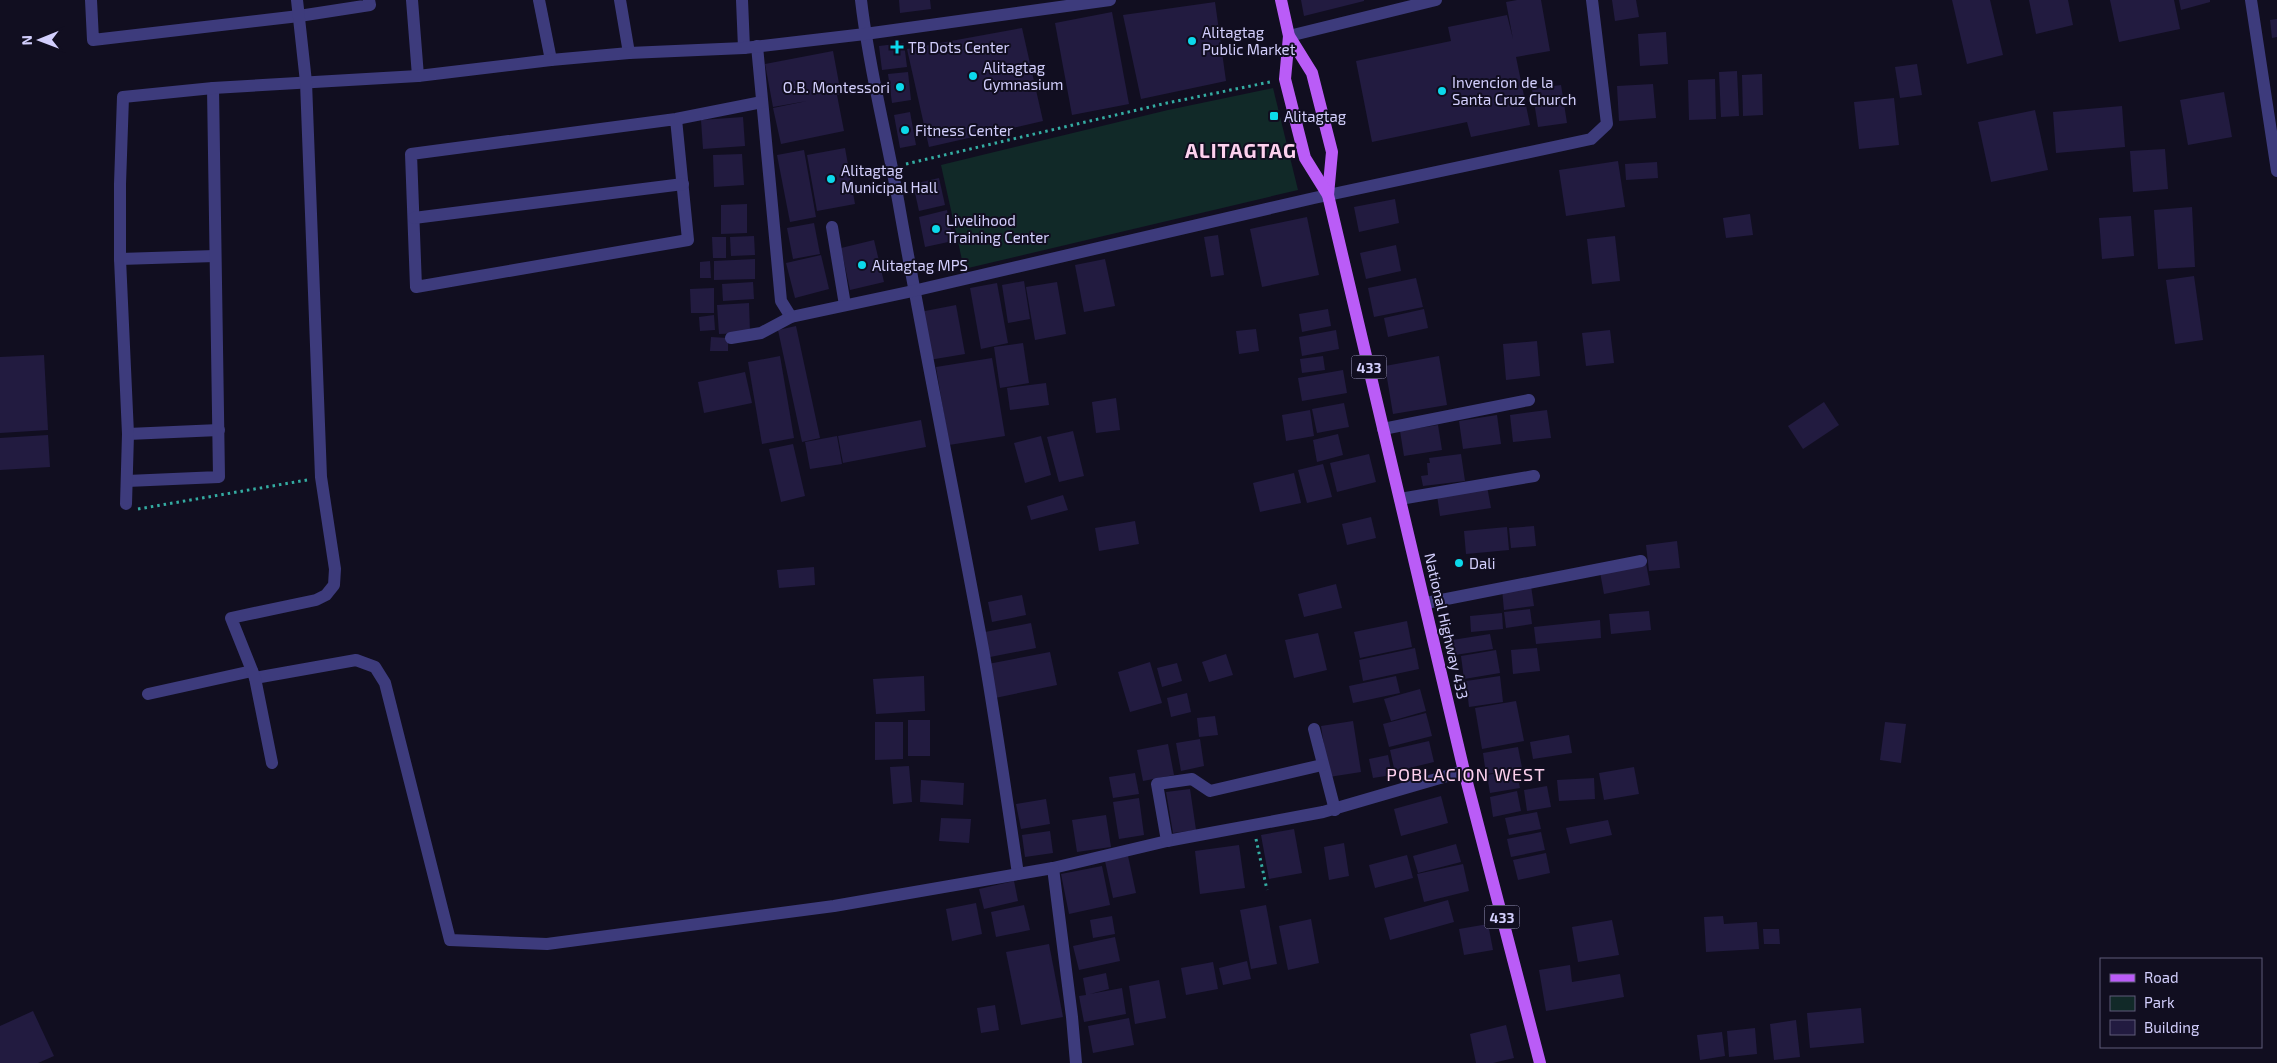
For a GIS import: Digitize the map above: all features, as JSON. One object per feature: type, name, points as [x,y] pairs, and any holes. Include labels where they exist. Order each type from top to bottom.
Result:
[{"type":"main road","name":"National Highway 433","points":[[1281,0],[1289,36],[1285,79],[1305,158],[1328,195]]},
{"type":"main road","name":"National Highway 433","points":[[1289,36],[1312,73],[1332,152],[1328,195],[1426,603],[1464,771],[1540,1063]]},
{"type":"street","points":[[91,0],[93,40],[299,16],[370,5],[369,0]]},
{"type":"street","points":[[272,763],[254,674],[231,618],[316,600],[326,595],[334,585],[335,569],[321,477],[306,82],[298,0]]},
{"type":"street","points":[[412,0],[418,76]]},
{"type":"street","points":[[540,0],[551,60]]},
{"type":"street","points":[[620,0],[629,53]]},
{"type":"street","points":[[742,0],[762,102],[781,301],[791,317]]},
{"type":"street","points":[[861,0],[865,34],[893,167],[913,291],[948,459],[983,653],[1018,874]]},
{"type":"street","points":[[128,507],[128,434],[120,259],[123,97],[213,88],[418,76],[629,53],[750,47],[865,34],[1110,0]]},
{"type":"street","points":[[1289,36],[1436,0]]},
{"type":"street","points":[[731,338],[761,333],[791,317],[913,291],[1328,195],[1591,138],[1607,124],[1592,0]]},
{"type":"street","points":[[2251,0],[2277,172]]},
{"type":"street","points":[[127,480],[218,477],[219,430],[213,88]]},
{"type":"street","points":[[676,120],[688,240],[416,287],[411,154],[676,120],[762,102]]},
{"type":"street","points":[[414,218],[683,184]]},
{"type":"street","points":[[832,227],[845,305]]},
{"type":"street","points":[[120,259],[215,256]]},
{"type":"street","points":[[1383,429],[1529,400]]},
{"type":"street","points":[[128,434],[219,430]]},
{"type":"street","points":[[1400,499],[1534,476]]},
{"type":"street","points":[[1426,603],[1640,561]]},
{"type":"street","points":[[148,694],[254,674],[356,660],[375,667],[386,683],[411,794],[450,940],[547,944],[834,906],[1053,868],[1167,841],[1335,810],[1464,771]]},
{"type":"street","points":[[1314,729],[1335,810]]},
{"type":"street","points":[[1167,841],[1157,784],[1192,779],[1210,790],[1322,765]]},
{"type":"street","points":[[1053,868],[1076,1063]]},
{"type":"path","points":[[893,167],[1167,102],[1285,79]]},
{"type":"path","points":[[128,507],[321,477]]},
{"type":"path","points":[[1253,826],[1267,890]]},
{"type":"green space","points":[[1273,88],[1298,190],[964,269],[941,165],[1168,110]]},
{"type":"building","points":[[899,0],[930,0],[931,9],[900,13]]},
{"type":"building","points":[[1301,0],[1364,0],[1364,1],[1304,16]]},
{"type":"building","name":"Invencion de la Santa Cruz Church","points":[[1541,0],[1550,51],[1516,57],[1530,125],[1471,137],[1467,122],[1372,142],[1356,61],[1451,41],[1448,27],[1507,15],[1513,39],[1506,2]]},
{"type":"building","points":[[1612,0],[1636,0],[1639,17],[1615,21]]},
{"type":"building","points":[[1952,0],[1990,0],[2003,55],[1967,64]]},
{"type":"building","points":[[2029,0],[2068,0],[2073,25],[2036,34]]},
{"type":"building","points":[[2110,0],[2174,0],[2180,29],[2119,42]]},
{"type":"building","points":[[2179,0],[2210,0],[2210,2],[2181,10]]},
{"type":"building","name":"Alitagtag Public Market","points":[[1215,2],[1226,81],[1141,99],[1123,15]]},
{"type":"building","points":[[1112,12],[1129,104],[1072,115],[1055,23]]},
{"type":"building","points":[[2277,19],[2277,37],[2272,38],[2270,20]]},
{"type":"building","name":"Alitagtag Gymnasium","points":[[1022,28],[1043,121],[929,147],[907,49]]},
{"type":"building","points":[[1666,32],[1668,64],[1640,66],[1638,34]]},
{"type":"building","points":[[904,43],[907,67],[882,70],[879,46]]},
{"type":"building","points":[[833,51],[841,94],[837,95],[844,131],[781,144],[773,108],[807,101],[773,107],[765,64]]},
{"type":"building","points":[[1917,64],[1922,95],[1900,98],[1895,67]]},
{"type":"building","points":[[1737,71],[1739,116],[1721,117],[1719,72]]},
{"type":"building","name":"O.B. Montessori","points":[[908,72],[911,100],[892,103],[888,74]]},
{"type":"building","points":[[1762,74],[1763,115],[1743,116],[1742,75]]},
{"type":"building","points":[[1715,79],[1716,119],[1689,120],[1688,80]]},
{"type":"building","points":[[1653,84],[1656,118],[1619,121],[1617,86]]},
{"type":"building","points":[[1561,85],[1567,123],[1538,127],[1532,89]]},
{"type":"building","points":[[2224,92],[2232,137],[2188,145],[2180,100]]},
{"type":"building","points":[[1894,98],[1899,145],[1859,149],[1854,102]]},
{"type":"building","points":[[2122,106],[2125,147],[2056,153],[2053,112]]},
{"type":"building","points":[[2035,110],[2048,170],[1991,182],[1978,122]]},
{"type":"building","name":"Fitness Center","points":[[910,112],[916,145],[900,148],[894,115]]},
{"type":"building","points":[[743,117],[745,146],[703,149],[701,120]]},
{"type":"building","name":"Alitagtag Municipal Hall","points":[[845,148],[855,204],[817,211],[807,155]]},
{"type":"building","points":[[2165,149],[2168,189],[2133,192],[2130,151]]},
{"type":"building","points":[[804,150],[816,217],[790,222],[777,155]]},
{"type":"building","points":[[742,154],[744,185],[714,187],[713,155]]},
{"type":"building","points":[[1618,161],[1625,207],[1566,216],[1559,170]]},
{"type":"building","points":[[1657,162],[1658,178],[1626,180],[1625,164]]},
{"type":"building","points":[[939,178],[945,205],[919,211],[913,184]]},
{"type":"building","points":[[1395,199],[1399,223],[1359,232],[1354,207]]},
{"type":"building","points":[[747,204],[747,233],[721,234],[721,205]]},
{"type":"building","points":[[2192,207],[2195,267],[2158,269],[2154,210]]},
{"type":"building","name":"Livelihood Training Center","points":[[947,210],[953,241],[925,247],[919,217]]},
{"type":"building","points":[[1750,214],[1753,235],[1726,238],[1723,218]]},
{"type":"building","points":[[2131,216],[2134,256],[2102,259],[2099,218]]},
{"type":"building","points":[[1307,217],[1319,275],[1262,287],[1250,229]]},
{"type":"building","points":[[814,223],[820,254],[793,259],[787,228]]},
{"type":"building","points":[[1218,235],[1224,275],[1211,277],[1204,237]]},
{"type":"building","points":[[754,236],[755,255],[731,256],[730,237]]},
{"type":"building","points":[[1615,236],[1620,281],[1592,284],[1587,239]]},
{"type":"building","points":[[712,237],[726,237],[726,258],[713,258]]},
{"type":"building","name":"Alitagtag MPS","points":[[874,240],[884,282],[850,290],[841,248]]},
{"type":"building","points":[[1396,245],[1401,271],[1366,279],[1360,253]]},
{"type":"building","points":[[821,255],[829,289],[795,298],[786,263]]},
{"type":"building","points":[[755,259],[755,279],[714,280],[714,261]]},
{"type":"building","points":[[1105,259],[1115,306],[1084,312],[1075,265]]},
{"type":"building","points":[[710,261],[711,278],[700,278],[700,262]]},
{"type":"building","points":[[2194,276],[2203,340],[2175,344],[2166,280]]},
{"type":"building","points":[[1416,278],[1423,307],[1374,317],[1368,288]]},
{"type":"building","points":[[1024,281],[1030,319],[1008,323],[1002,285]]},
{"type":"building","points":[[753,282],[754,299],[723,301],[722,284]]},
{"type":"building","points":[[1057,282],[1066,334],[1035,340],[1026,287]]},
{"type":"building","points":[[997,283],[1008,343],[981,349],[970,288]]},
{"type":"building","points":[[714,288],[714,313],[691,313],[690,289]]},
{"type":"building","points":[[749,303],[750,333],[719,334],[717,305]]},
{"type":"building","points":[[956,305],[965,354],[929,360],[920,312]]},
{"type":"building","points":[[1328,309],[1331,326],[1302,332],[1299,314]]},
{"type":"building","points":[[1424,309],[1428,328],[1388,337],[1384,318]]},
{"type":"building","points":[[714,315],[715,330],[700,331],[699,317]]},
{"type":"building","points":[[796,326],[820,438],[802,442],[778,330]]},
{"type":"building","points":[[1256,329],[1259,351],[1239,354],[1236,331]]},
{"type":"building","points":[[1336,330],[1339,349],[1302,356],[1299,337]]},
{"type":"building","points":[[1610,330],[1614,363],[1586,366],[1582,333]]},
{"type":"building","points":[[711,337],[728,338],[728,351],[710,351]]},
{"type":"building","points":[[1537,341],[1540,376],[1506,380],[1503,344]]},
{"type":"building","points":[[1023,343],[1029,383],[1000,388],[994,347]]},
{"type":"building","points":[[44,355],[48,430],[0,433],[0,357]]},
{"type":"building","points":[[780,356],[794,438],[762,444],[748,362]]},
{"type":"building","points":[[1323,356],[1325,370],[1302,373],[1300,359]]},
{"type":"building","points":[[1439,356],[1447,405],[1393,414],[1385,366]]},
{"type":"building","points":[[992,358],[1005,436],[949,445],[936,367]]},
{"type":"building","points":[[1343,370],[1347,393],[1302,401],[1298,378]]},
{"type":"building","points":[[745,372],[752,403],[704,413],[698,382]]},
{"type":"building","points":[[1046,383],[1049,405],[1010,410],[1007,388]]},
{"type":"building","points":[[1116,398],[1120,430],[1096,433],[1092,402]]},
{"type":"building","points":[[1824,402],[1839,425],[1803,449],[1788,426]]},
{"type":"building","points":[[1344,403],[1349,427],[1317,433],[1312,409]]},
{"type":"building","points":[[1310,410],[1314,436],[1286,441],[1282,415]]},
{"type":"building","points":[[1547,410],[1551,438],[1513,442],[1510,415]]},
{"type":"building","points":[[1497,415],[1501,444],[1463,449],[1459,421]]},
{"type":"building","points":[[921,420],[926,447],[843,463],[838,436]]},
{"type":"building","points":[[1438,425],[1442,450],[1404,456],[1400,431]]},
{"type":"building","points":[[1073,431],[1084,476],[1059,482],[1047,437]]},
{"type":"building","points":[[1338,434],[1343,455],[1317,462],[1313,440]]},
{"type":"building","points":[[48,435],[50,467],[0,470],[0,438]]},
{"type":"building","points":[[837,436],[842,464],[810,469],[805,442]]},
{"type":"building","points":[[1041,436],[1051,475],[1025,483],[1014,443]]},
{"type":"building","points":[[793,444],[805,496],[781,502],[769,449]]},
{"type":"building","points":[[1369,454],[1376,482],[1337,492],[1330,463]]},
{"type":"building","points":[[1461,454],[1465,481],[1423,486],[1421,476],[1428,475],[1427,463],[1430,463],[1429,458]]},
{"type":"building","points":[[1323,464],[1332,497],[1307,503],[1298,470]]},
{"type":"building","points":[[1294,473],[1301,503],[1260,512],[1253,483]]},
{"type":"building","points":[[1487,486],[1491,508],[1440,516],[1437,495]]},
{"type":"building","points":[[1063,495],[1068,510],[1031,520],[1027,506]]},
{"type":"building","points":[[1371,517],[1376,538],[1347,545],[1342,524]]},
{"type":"building","points":[[1135,521],[1139,544],[1099,551],[1095,528]]},
{"type":"building","points":[[1534,526],[1536,546],[1511,548],[1509,528]]},
{"type":"building","points":[[1507,527],[1509,550],[1466,554],[1464,531]]},
{"type":"building","points":[[1677,541],[1680,568],[1649,571],[1646,545]]},
{"type":"building","points":[[1646,563],[1650,585],[1604,594],[1600,572]]},
{"type":"building","points":[[814,567],[815,585],[779,588],[777,570]]},
{"type":"building","points":[[1336,584],[1342,608],[1304,617],[1298,594]]},
{"type":"building","points":[[1531,586],[1534,606],[1504,610],[1502,589]]},
{"type":"building","points":[[1022,595],[1026,615],[992,622],[988,602]]},
{"type":"building","points":[[1530,609],[1532,624],[1506,628],[1504,612]]},
{"type":"building","points":[[1649,611],[1651,630],[1611,634],[1609,614]]},
{"type":"building","points":[[1502,613],[1503,629],[1471,632],[1470,616]]},
{"type":"building","points":[[1600,620],[1601,638],[1536,644],[1534,627]]},
{"type":"building","points":[[1407,621],[1412,647],[1360,658],[1354,632]]},
{"type":"building","points":[[1031,623],[1036,648],[990,657],[985,632]]},
{"type":"building","points":[[1318,633],[1327,670],[1294,678],[1285,640]]},
{"type":"building","points":[[1490,634],[1493,649],[1449,656],[1446,641]]},
{"type":"building","points":[[1415,648],[1419,669],[1363,681],[1359,660]]},
{"type":"building","points":[[1537,648],[1540,671],[1513,674],[1511,650]]},
{"type":"building","points":[[1496,650],[1500,673],[1464,679],[1461,656]]},
{"type":"building","points":[[1050,652],[1057,685],[995,698],[988,664]]},
{"type":"building","points":[[1226,654],[1233,675],[1209,682],[1202,662]]},
{"type":"building","points":[[1150,662],[1162,703],[1130,712],[1118,672]]},
{"type":"building","points":[[1177,663],[1182,681],[1162,687],[1157,668]]},
{"type":"building","points":[[924,676],[925,711],[876,714],[873,679]]},
{"type":"building","points":[[1396,676],[1400,693],[1353,703],[1349,686]]},
{"type":"building","points":[[1500,676],[1503,702],[1469,707],[1466,681]]},
{"type":"building","points":[[1420,689],[1426,711],[1391,721],[1384,699]]},
{"type":"building","points":[[1187,693],[1191,712],[1171,717],[1167,698]]},
{"type":"building","points":[[1516,701],[1524,741],[1482,749],[1475,708]]},
{"type":"building","points":[[1426,713],[1432,736],[1389,747],[1383,724]]},
{"type":"building","points":[[1215,716],[1218,735],[1199,737],[1197,718]]},
{"type":"building","points":[[908,720],[930,720],[930,756],[908,756]]},
{"type":"building","points":[[1353,721],[1361,772],[1329,777],[1321,726]]},
{"type":"building","points":[[875,722],[903,722],[903,759],[875,760]]},
{"type":"building","points":[[1885,722],[1906,724],[1901,763],[1880,760]]},
{"type":"building","points":[[1569,735],[1572,753],[1533,759],[1530,742]]},
{"type":"building","points":[[1200,739],[1204,766],[1181,771],[1176,743]]},
{"type":"building","points":[[1429,741],[1434,762],[1409,768],[1410,773],[1396,777],[1390,750]]},
{"type":"building","points":[[1168,744],[1174,775],[1143,781],[1137,750]]},
{"type":"building","points":[[1518,747],[1522,768],[1486,774],[1483,753]]},
{"type":"building","points":[[1388,755],[1392,775],[1373,778],[1369,759]]},
{"type":"building","points":[[909,766],[912,802],[893,804],[890,767]]},
{"type":"building","points":[[1634,767],[1639,794],[1604,800],[1599,773]]},
{"type":"building","points":[[1516,770],[1520,788],[1490,793],[1487,775]]},
{"type":"building","points":[[1135,773],[1139,794],[1113,798],[1109,777]]},
{"type":"building","points":[[1594,778],[1595,799],[1559,801],[1557,780]]},
{"type":"building","points":[[921,780],[964,783],[963,805],[920,802]]},
{"type":"building","points":[[1547,786],[1551,807],[1527,811],[1524,790]]},
{"type":"building","points":[[1190,789],[1196,830],[1173,833],[1166,792]]},
{"type":"building","points":[[1517,791],[1521,811],[1493,817],[1490,797]]},
{"type":"building","points":[[1441,796],[1448,823],[1401,836],[1394,809]]},
{"type":"building","points":[[1139,798],[1144,835],[1119,839],[1113,802]]},
{"type":"building","points":[[1046,799],[1050,824],[1021,829],[1016,804]]},
{"type":"building","points":[[1537,812],[1541,829],[1509,835],[1505,818]]},
{"type":"building","points":[[1106,815],[1111,847],[1077,852],[1072,820]]},
{"type":"building","points":[[941,818],[971,819],[969,843],[939,841]]},
{"type":"building","points":[[1608,820],[1612,835],[1570,844],[1566,828]]},
{"type":"building","points":[[1294,829],[1302,873],[1269,879],[1261,835]]},
{"type":"building","points":[[1050,831],[1053,853],[1025,857],[1022,835]]},
{"type":"building","points":[[1541,832],[1545,850],[1511,857],[1507,839]]},
{"type":"building","points":[[1344,843],[1349,876],[1329,880],[1324,847]]},
{"type":"building","points":[[1456,844],[1461,862],[1418,873],[1413,856]]},
{"type":"building","points":[[1239,845],[1245,888],[1200,894],[1195,851]]},
{"type":"building","points":[[1546,853],[1550,873],[1518,880],[1513,860]]},
{"type":"building","points":[[1407,855],[1413,878],[1375,888],[1369,865]]},
{"type":"building","points":[[1128,856],[1136,893],[1113,898],[1105,861]]},
{"type":"building","points":[[1463,864],[1469,891],[1424,902],[1417,874]]},
{"type":"building","points":[[1102,866],[1110,905],[1069,914],[1061,874]]},
{"type":"building","points":[[1014,881],[1018,901],[984,909],[979,889]]},
{"type":"building","points":[[1448,900],[1454,922],[1390,940],[1384,918]]},
{"type":"building","points":[[976,903],[982,934],[952,941],[946,909]]},
{"type":"building","points":[[1024,905],[1030,930],[996,937],[991,912]]},
{"type":"building","points":[[1266,905],[1277,964],[1251,969],[1240,910]]},
{"type":"building","points":[[1112,916],[1115,934],[1093,938],[1090,920]]},
{"type":"building","points":[[1723,916],[1724,924],[1757,922],[1759,949],[1706,952],[1704,917]]},
{"type":"building","points":[[1311,919],[1319,963],[1288,970],[1279,926]]},
{"type":"building","points":[[1612,920],[1619,955],[1578,962],[1572,927]]},
{"type":"building","points":[[1488,924],[1493,950],[1464,955],[1459,929]]},
{"type":"building","points":[[1763,929],[1779,929],[1780,944],[1764,944]]},
{"type":"building","points":[[1115,937],[1120,961],[1079,970],[1073,946]]},
{"type":"building","points":[[1049,944],[1063,1017],[1021,1025],[1006,952]]},
{"type":"building","points":[[1247,961],[1251,979],[1223,985],[1219,968]]},
{"type":"building","points":[[1213,962],[1218,989],[1186,995],[1181,968]]},
{"type":"building","points":[[1570,965],[1572,982],[1620,974],[1624,997],[1546,1011],[1539,970]]},
{"type":"building","points":[[1106,973],[1109,989],[1090,994],[1122,988],[1126,1014],[1084,1022],[1079,996],[1086,995],[1083,978]]},
{"type":"building","points":[[1159,980],[1166,1018],[1135,1024],[1129,986]]},
{"type":"building","points":[[995,1005],[999,1030],[981,1033],[977,1008]]},
{"type":"building","points":[[1861,1008],[1864,1043],[1810,1048],[1807,1013]]},
{"type":"building","points":[[33,1011],[54,1056],[38,1063],[0,1063],[0,1026]]},
{"type":"building","points":[[1129,1018],[1134,1045],[1093,1053],[1088,1026]]},
{"type":"building","points":[[1796,1020],[1800,1057],[1774,1060],[1770,1024]]},
{"type":"building","points":[[1506,1025],[1514,1058],[1493,1063],[1476,1063],[1470,1034]]},
{"type":"building","points":[[1755,1028],[1757,1054],[1729,1057],[1727,1031]]},
{"type":"building","points":[[1722,1032],[1725,1056],[1700,1060],[1697,1035]]},
{"type":"place","name":"Alitagtag Public Market","points":[[1192,41]]},
{"type":"place","name":"TB Dots Center","points":[[897,47]]},
{"type":"place","name":"Alitagtag Gymnasium","points":[[973,76]]},
{"type":"place","name":"O.B. Montessori","points":[[900,87]]},
{"type":"place","name":"Invencion de la Santa Cruz Church","points":[[1442,91]]},
{"type":"place","name":"Alitagtag","points":[[1274,116]]},
{"type":"place","name":"Fitness Center","points":[[905,130]]},
{"type":"place","name":"Alitagtag Municipal Hall","points":[[831,179]]},
{"type":"place","name":"Livelihood Training Center","points":[[936,229]]},
{"type":"place","name":"Alitagtag MPS","points":[[862,265]]},
{"type":"place","name":"Dali","points":[[1459,563]]},
{"type":"district","name":"ALITAGTAG","points":[[1241,150]]},
{"type":"district","name":"POBLACION WEST","points":[[1466,774]]}]
